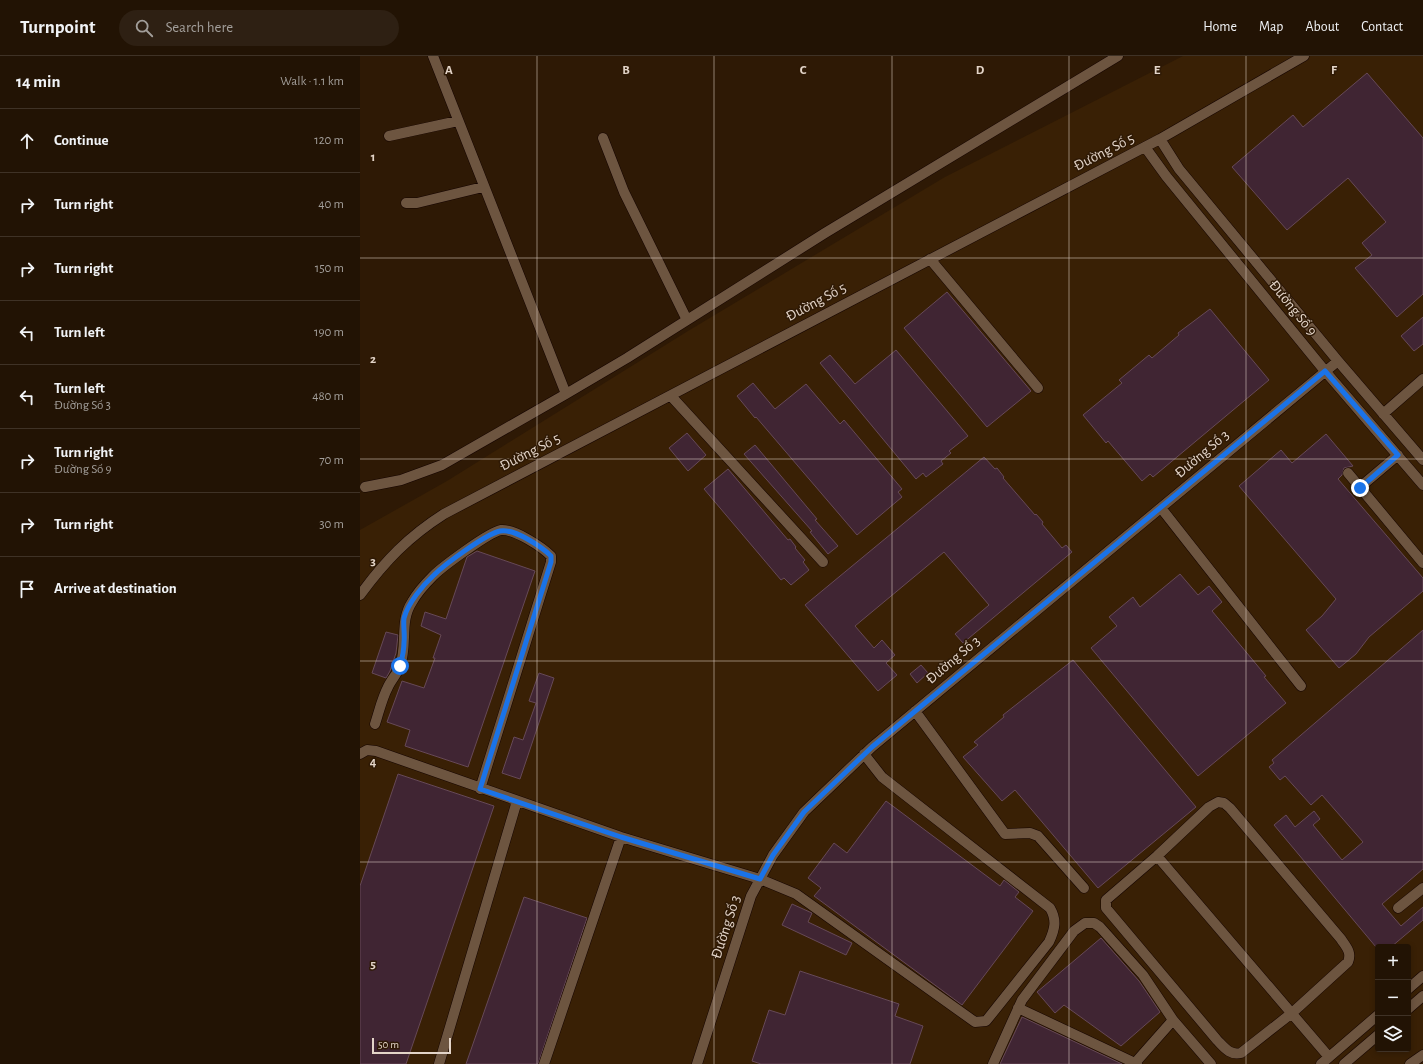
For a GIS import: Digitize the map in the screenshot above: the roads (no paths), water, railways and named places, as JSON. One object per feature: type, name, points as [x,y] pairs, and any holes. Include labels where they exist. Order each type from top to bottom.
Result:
[{"type":"street","points":[[433,56],[566,394]]},
{"type":"street","points":[[364,487],[400,480],[442,464],[566,394],[832,229],[1118,56]]},
{"type":"street","name":"Đường Số 5","points":[[360,595],[395,551],[421,529],[444,514],[1145,147],[1304,56]]},
{"type":"street","points":[[389,136],[458,121]]},
{"type":"street","points":[[603,138],[624,192],[687,320]]},
{"type":"street","name":"Đường Số 9","points":[[1160,139],[1179,169],[1338,361],[1423,460]]},
{"type":"street","name":"Đường Số 9","points":[[1145,147],[1166,176],[1325,371],[1423,485]]},
{"type":"street","points":[[406,203],[417,203],[483,186]]},
{"type":"street","points":[[930,259],[1038,388]]},
{"type":"street","name":"Đường Số 3","points":[[696,1064],[751,896],[773,855],[804,812],[864,754],[1338,361]]},
{"type":"street","points":[[1383,414],[1423,379]]},
{"type":"street","points":[[671,396],[823,562]]},
{"type":"street","points":[[1360,488],[1398,455]]},
{"type":"street","points":[[1348,473],[1423,563]]},
{"type":"street","points":[[1161,508],[1301,686]]},
{"type":"street","points":[[375,724],[387,688],[400,666],[404,644],[404,618],[412,601],[434,575],[486,537],[501,530],[512,532],[526,538],[548,553],[551,556],[551,562],[480,789]]},
{"type":"street","points":[[916,711],[1005,834],[1030,834],[1038,836],[1084,888]]},
{"type":"street","points":[[360,754],[367,750],[376,751],[480,789],[621,837],[760,879],[796,894],[975,1022],[986,1021],[1049,942],[1053,933],[1055,916],[1050,908],[882,777],[864,754]]},
{"type":"street","points":[[439,1064],[518,801]]},
{"type":"street","points":[[1218,802],[1224,803],[1230,808],[1341,939],[1350,952],[1348,962],[1292,1013],[1241,1053],[1236,1055],[1230,1052],[1217,1040],[1106,908],[1106,900],[1157,856],[1209,808],[1218,802]]},
{"type":"street","points":[[544,1064],[621,837]]},
{"type":"street","points":[[1157,856],[1330,1057]]},
{"type":"street","points":[[1398,908],[1423,888]]},
{"type":"street","points":[[993,1064],[1022,1000],[1074,931],[1086,923],[1094,924],[1100,927],[1143,975],[1173,1020],[1211,1064]]},
{"type":"street","points":[[1411,986],[1423,976]]},
{"type":"street","points":[[1411,1006],[1423,996]]},
{"type":"street","points":[[1018,1008],[1136,1064],[1173,1020]]},
{"type":"street","points":[[1321,1064],[1377,1016]]},
{"type":"street","points":[[1344,1064],[1375,1038]]},
{"type":"street","points":[[1410,1064],[1423,1056]]}]
